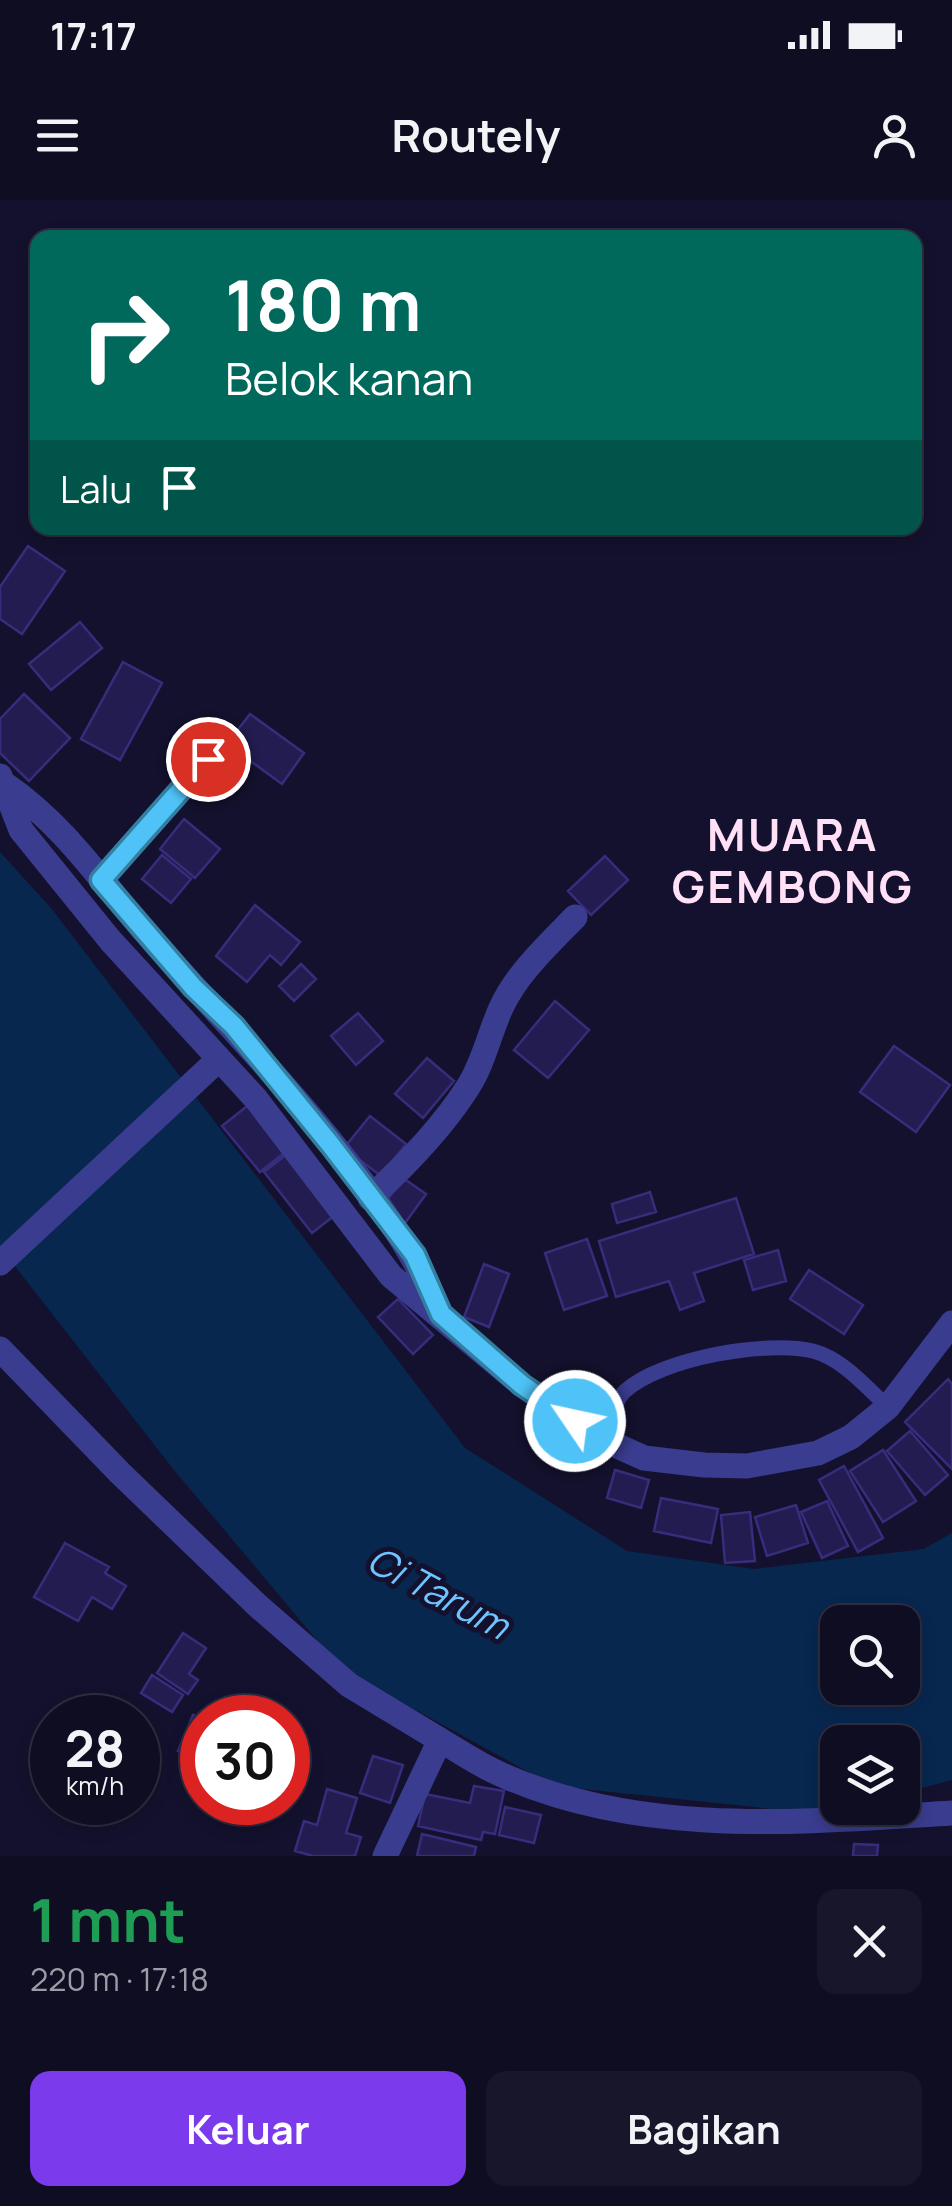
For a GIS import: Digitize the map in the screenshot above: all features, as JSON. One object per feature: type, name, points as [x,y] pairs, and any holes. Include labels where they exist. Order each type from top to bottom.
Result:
[{"type":"street","points":[[101,880],[208,759]]},
{"type":"street","points":[[3,780],[44,811],[194,988],[234,1026],[415,1255],[441,1314]]},
{"type":"street","points":[[3,780],[21,830],[110,940],[220,1059],[391,1276],[522,1385],[602,1440],[644,1458],[747,1466],[818,1453],[851,1436],[888,1407],[952,1323]]},
{"type":"street","points":[[370,1198],[412,1159],[468,1088],[488,1051],[502,1007],[531,964],[574,917]]},
{"type":"street","points":[[0,1263],[220,1059]]},
{"type":"street","points":[[0,1348],[120,1473],[258,1606],[349,1685],[499,1774],[617,1810],[702,1820],[809,1822],[952,1813]]},
{"type":"street","points":[[384,1856],[440,1740]]},
{"type":"lane","points":[[602,1440],[624,1392],[669,1366],[715,1355],[812,1351],[844,1366],[888,1407]]},
{"type":"water","name":"Ci Tarum","points":[[0,852],[51,908],[465,1448],[627,1551],[754,1569],[924,1549],[952,1533],[952,1780],[920,1788],[920,1725],[820,1725],[820,1814],[554,1786],[341,1669],[174,1470],[0,1247]]},
{"type":"building","points":[[28,546],[65,571],[22,634],[0,619],[0,587]]},
{"type":"building","points":[[80,622],[102,648],[51,690],[29,664]]},
{"type":"building","points":[[123,662],[162,683],[120,760],[81,739]]},
{"type":"building","points":[[24,694],[70,738],[29,781],[0,753],[0,719]]},
{"type":"building","points":[[250,714],[304,753],[282,784],[227,744]]},
{"type":"building","points":[[184,819],[220,849],[195,878],[160,849]]},
{"type":"building","points":[[162,855],[191,879],[171,903],[142,879]]},
{"type":"building","points":[[605,856],[628,880],[591,915],[568,891]]},
{"type":"building","points":[[255,905],[300,942],[281,965],[270,955],[247,982],[216,956]]},
{"type":"building","points":[[301,964],[316,979],[294,1001],[279,986]]},
{"type":"building","points":[[555,1001],[589,1030],[548,1078],[514,1050]]},
{"type":"building","points":[[358,1013],[383,1041],[356,1065],[331,1036]]},
{"type":"building","points":[[894,1046],[950,1085],[916,1132],[860,1092]]},
{"type":"building","points":[[427,1058],[454,1081],[423,1118],[395,1094]]},
{"type":"building","points":[[251,1103],[289,1149],[260,1172],[222,1126]]},
{"type":"building","points":[[370,1116],[406,1144],[381,1176],[344,1148]]},
{"type":"building","points":[[287,1154],[335,1215],[312,1233],[264,1172]]},
{"type":"building","points":[[403,1178],[426,1194],[403,1226],[380,1210]]},
{"type":"building","points":[[650,1192],[656,1212],[617,1223],[612,1204]]},
{"type":"building","points":[[736,1198],[754,1254],[694,1273],[704,1301],[680,1310],[669,1281],[616,1297],[599,1241]]},
{"type":"building","points":[[587,1239],[607,1296],[564,1310],[545,1253]]},
{"type":"building","points":[[778,1250],[786,1281],[753,1290],[744,1260]]},
{"type":"building","points":[[484,1264],[509,1274],[489,1327],[464,1317]]},
{"type":"building","points":[[809,1270],[863,1305],[844,1334],[790,1299]]},
{"type":"building","points":[[398,1299],[433,1335],[413,1354],[378,1317]]},
{"type":"building","points":[[948,1379],[952,1384],[952,1469],[905,1422]]},
{"type":"building","points":[[910,1431],[948,1475],[925,1495],[887,1451]]},
{"type":"building","points":[[883,1450],[916,1501],[883,1522],[850,1471]]},
{"type":"building","points":[[844,1466],[883,1538],[858,1552],[819,1480]]},
{"type":"building","points":[[615,1470],[649,1480],[641,1508],[607,1498]]},
{"type":"building","points":[[661,1498],[718,1509],[711,1543],[654,1531]]},
{"type":"building","points":[[827,1501],[848,1546],[822,1558],[801,1512]]},
{"type":"building","points":[[796,1505],[808,1543],[767,1556],[755,1517]]},
{"type":"building","points":[[750,1512],[755,1561],[725,1563],[721,1515]]},
{"type":"building","points":[[65,1543],[109,1567],[105,1573],[126,1586],[112,1609],[92,1597],[78,1621],[34,1597]]},
{"type":"building","points":[[183,1633],[206,1648],[189,1674],[198,1680],[188,1694],[157,1673]]},
{"type":"building","points":[[152,1675],[183,1695],[172,1712],[160,1705],[160,1695],[141,1693]]},
{"type":"building","points":[[373,1756],[403,1765],[390,1803],[360,1793]]},
{"type":"building","points":[[474,1786],[504,1791],[495,1834],[483,1832],[481,1840],[418,1826],[425,1794],[470,1803]]},
{"type":"building","points":[[327,1789],[357,1798],[346,1833],[361,1837],[355,1856],[313,1856],[295,1851],[303,1825],[317,1825]]},
{"type":"building","points":[[505,1807],[541,1815],[534,1843],[499,1835]]},
{"type":"building","points":[[422,1834],[476,1847],[474,1856],[417,1856]]},
{"type":"building","points":[[854,1844],[878,1845],[877,1856],[853,1856]]},
{"type":"district","name":"MUARA GEMBONG","points":[[793,861]]},
{"type":"route","points":[[208,759],[101,880],[194,988],[234,1026],[330,1144],[415,1255],[441,1314],[522,1385],[575,1421]]}]
